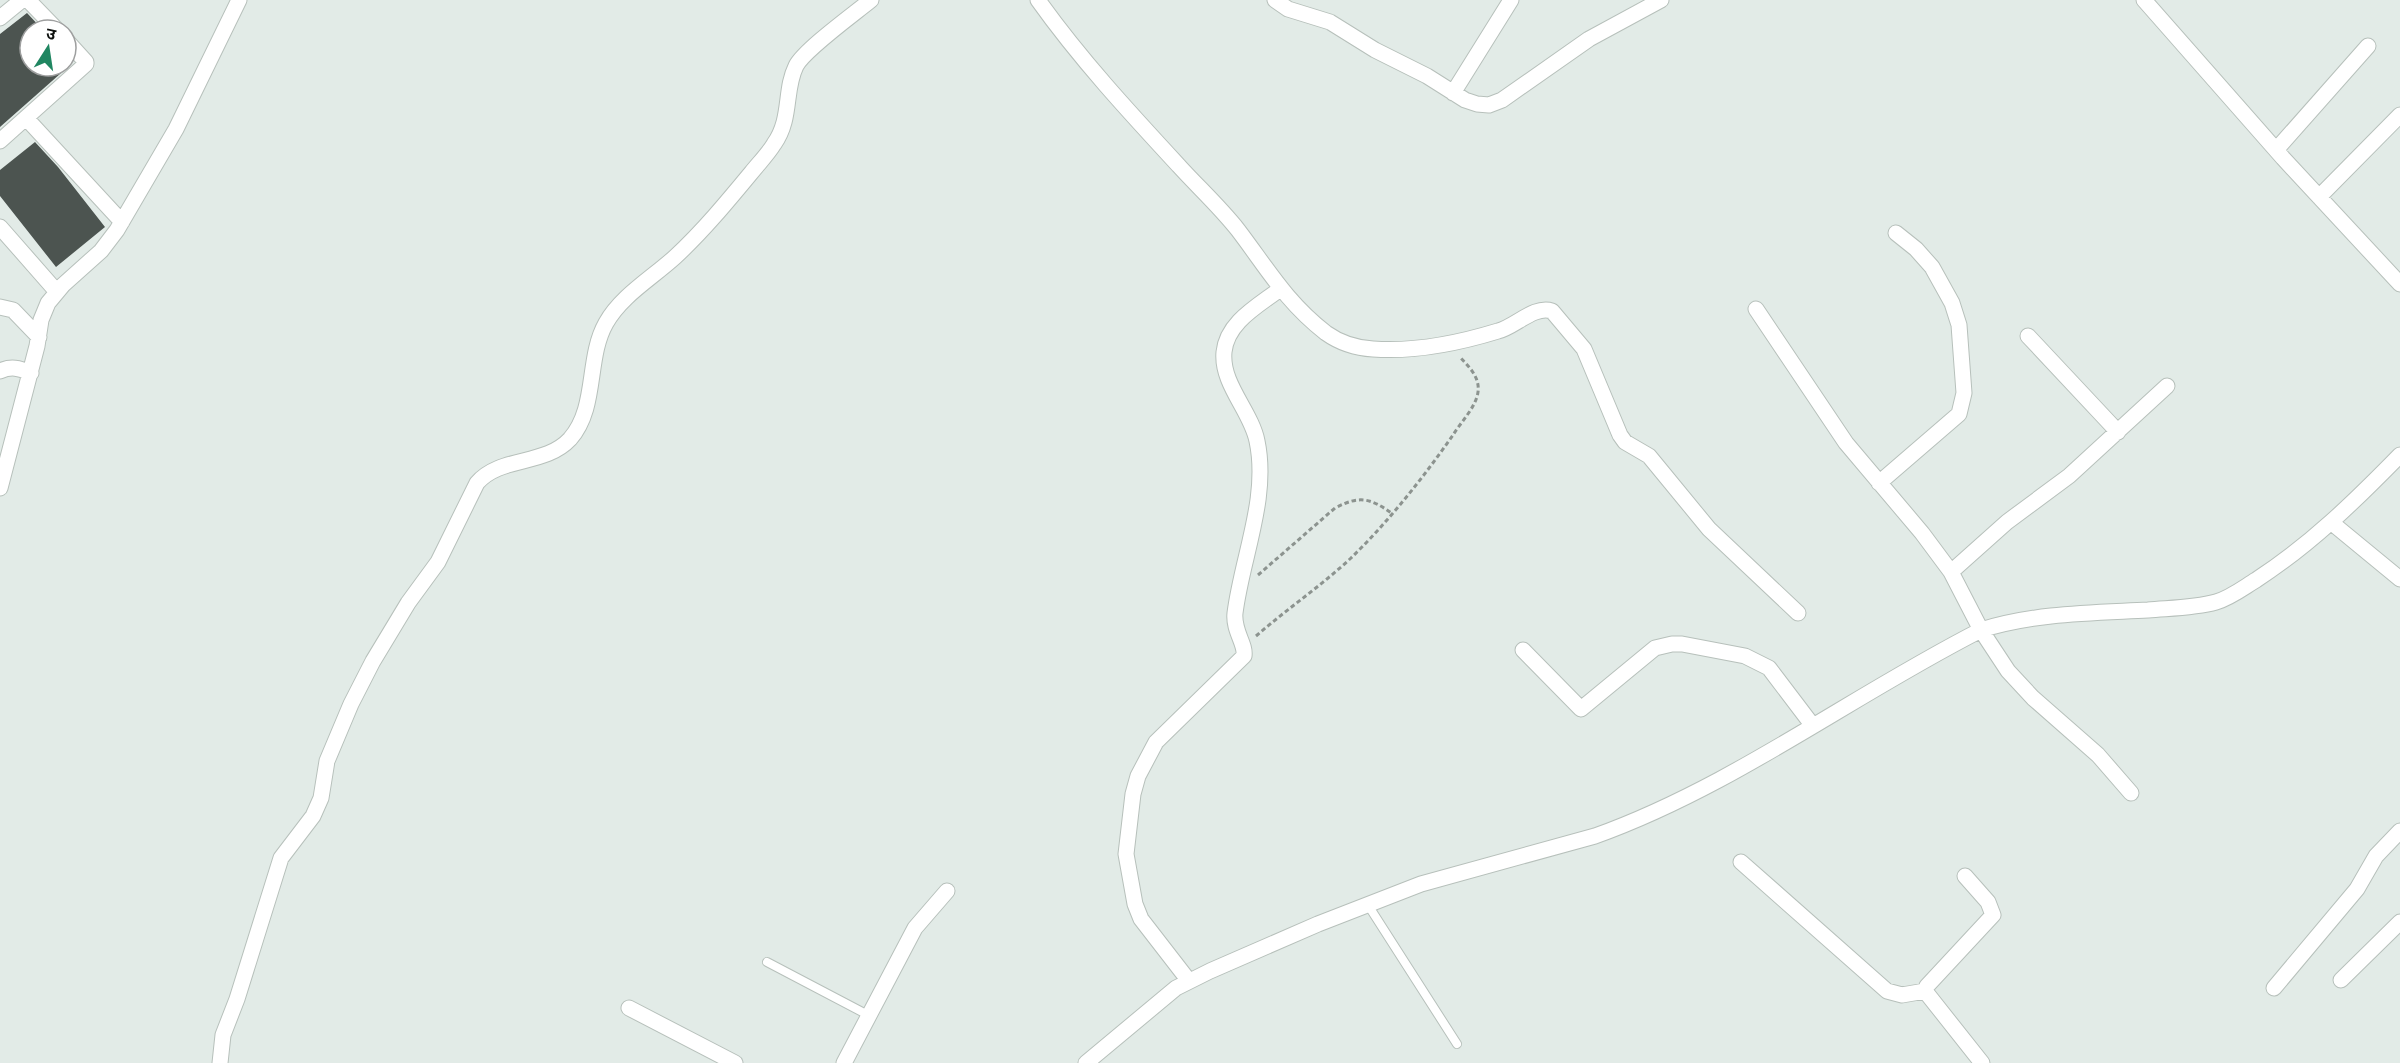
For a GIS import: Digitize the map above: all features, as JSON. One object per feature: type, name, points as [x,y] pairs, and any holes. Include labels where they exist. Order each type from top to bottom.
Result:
[{"type":"street","points":[[0,18],[22,0]]},
{"type":"street","points":[[28,0],[45,18]]},
{"type":"street","points":[[0,488],[39,337],[41,320],[48,303],[101,251],[122,222],[176,129],[239,0]]},
{"type":"street","points":[[220,1063],[223,1035],[237,999],[281,858],[313,816],[321,798],[327,761],[373,661],[408,603],[438,562],[477,483],[496,469],[546,455],[569,440],[584,414],[598,342],[613,312],[677,255],[721,209],[774,144],[788,111],[796,64],[806,53],[871,0]]},
{"type":"street","points":[[1038,0],[1057,26],[1135,118],[1237,229],[1280,289],[1326,333],[1340,342],[1355,347],[1390,350],[1431,346],[1498,332],[1540,310],[1552,311],[1584,349],[1620,435],[1625,441],[1649,456],[1709,529],[1798,613]]},
{"type":"street","points":[[1275,0],[1288,9],[1330,22],[1392,60],[1427,76],[1453,93],[1477,104],[1490,105],[1502,100],[1589,39],[1661,0]]},
{"type":"street","points":[[1453,93],[1511,0]]},
{"type":"street","points":[[2144,0],[2276,150],[2400,284]]},
{"type":"street","points":[[2276,150],[2368,46]]},
{"type":"street","points":[[78,53],[86,64],[78,71]]},
{"type":"street","points":[[0,141],[70,78]]},
{"type":"street","points":[[2319,197],[2400,116]]},
{"type":"street","points":[[26,118],[122,222]]},
{"type":"street","points":[[0,227],[57,292]]},
{"type":"street","points":[[1879,483],[1959,414],[1964,393],[1959,325],[1952,303],[1932,267],[1916,249],[1896,233]]},
{"type":"street","points":[[1190,981],[1141,919],[1135,904],[1126,854],[1133,794],[1138,776],[1156,742],[1244,656],[1243,647],[1237,636],[1235,614],[1255,519],[1259,459],[1252,425],[1233,387],[1226,368],[1224,352],[1228,336],[1236,324],[1280,289]]},
{"type":"street","points":[[0,307],[13,310],[39,337]]},
{"type":"street","points":[[1756,309],[1835,428],[1922,533],[1951,572],[1981,630],[2008,671],[2033,698],[2098,755],[2131,793]]},
{"type":"street","points":[[2028,336],[2118,432]]},
{"type":"street","points":[[0,371],[16,368],[30,373]]},
{"type":"street","points":[[1951,572],[1993,533],[2069,476],[2167,386]]},
{"type":"street","points":[[1086,1063],[1176,988],[1190,981],[1318,924],[1421,884],[1595,837],[1619,828],[1718,780],[1981,630],[2008,621],[2038,616],[2184,607],[2216,602],[2232,595],[2266,573],[2332,523],[2400,455]]},
{"type":"street","points":[[2332,523],[2400,579]]},
{"type":"street","points":[[1523,650],[1581,709],[1638,660],[1664,645],[1682,644],[1745,656],[1768,668],[1813,726]]},
{"type":"street","points":[[2274,988],[2357,889],[2376,856],[2400,831]]},
{"type":"street","points":[[1741,862],[1887,991],[1902,995],[1925,990]]},
{"type":"street","points":[[1925,990],[1926,986],[1993,915],[1988,902],[1965,876]]},
{"type":"street","points":[[844,1063],[915,928],[947,891]]},
{"type":"street","points":[[2341,980],[2400,922]]},
{"type":"street","points":[[1925,990],[1982,1063]]},
{"type":"street","points":[[629,1008],[735,1063]]},
{"type":"lane","points":[[1368,905],[1457,1044]]},
{"type":"lane","points":[[767,962],[868,1015]]},
{"type":"path","points":[[1243,647],[1349,559],[1393,514],[1474,404],[1478,391],[1474,373],[1446,343]]},
{"type":"path","points":[[1239,592],[1335,508],[1348,501],[1358,499],[1376,502],[1393,514]]},
{"type":"building","points":[[27,13],[32,18],[21,18]]},
{"type":"building","points":[[18,20],[18,78],[55,78],[0,127],[0,34]]},
{"type":"building","points":[[35,142],[58,167],[105,227],[56,267],[0,196],[0,170]]}]
